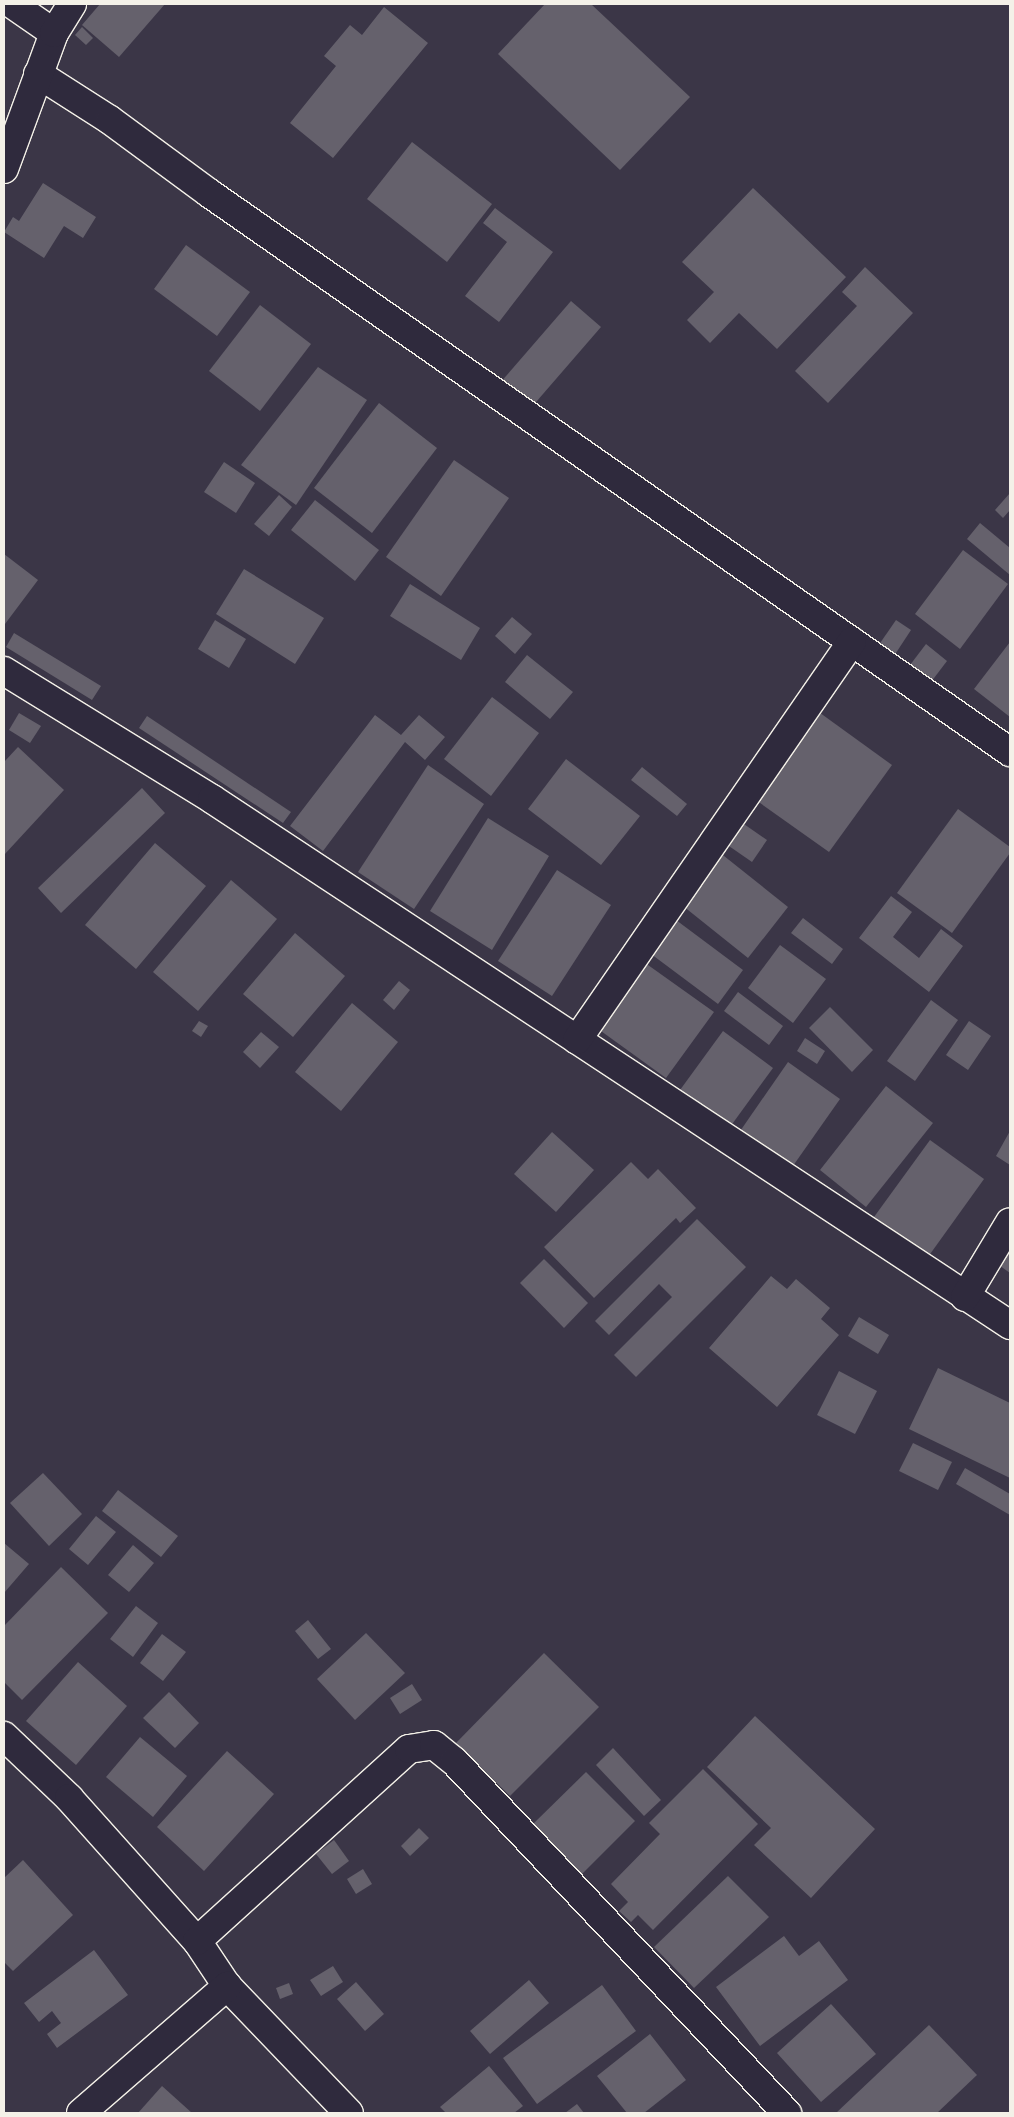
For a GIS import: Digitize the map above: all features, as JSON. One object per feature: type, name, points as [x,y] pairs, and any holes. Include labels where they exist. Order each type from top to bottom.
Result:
[{"type":"street","points":[[12,4],[54,33]]},
{"type":"street","points":[[4,169],[54,33],[72,4]]},
{"type":"street","points":[[38,74],[110,120],[209,193],[1010,752]]},
{"type":"street","points":[[577,1040],[852,642]]},
{"type":"street","points":[[4,671],[212,799],[1010,1325]]},
{"type":"street","points":[[965,1297],[1010,1222]]},
{"type":"street","points":[[4,1736],[69,1798],[197,1941],[227,1986],[349,2113]]},
{"type":"street","points":[[197,1941],[409,1749],[434,1745],[454,1761],[787,2113]]},
{"type":"street","points":[[81,2113],[227,1986]]},
{"type":"building","points":[[100,4],[165,4],[119,57],[82,25]]},
{"type":"building","points":[[545,4],[591,4],[690,97],[620,170],[498,54]]},
{"type":"building","points":[[384,7],[428,43],[333,158],[290,123],[336,66],[324,56],[350,25],[362,35]]},
{"type":"building","points":[[82,27],[93,38],[86,45],[75,35]]},
{"type":"building","points":[[412,142],[492,204],[447,262],[367,199]]},
{"type":"building","points":[[43,183],[96,217],[83,238],[64,226],[44,258],[4,232],[13,217],[19,221]]},
{"type":"building","points":[[753,188],[846,277],[777,349],[739,313],[710,343],[687,320],[714,292],[682,262]]},
{"type":"building","points":[[495,208],[553,252],[499,322],[465,296],[507,242],[483,223]]},
{"type":"building","points":[[186,245],[250,292],[217,336],[154,289]]},
{"type":"building","points":[[865,267],[913,313],[828,403],[795,371],[857,306],[842,292]]},
{"type":"building","points":[[571,301],[601,327],[530,409],[500,383]]},
{"type":"building","points":[[260,305],[311,344],[260,411],[209,371]]},
{"type":"building","points":[[318,367],[367,400],[296,505],[241,465]]},
{"type":"building","points":[[379,403],[437,448],[372,533],[314,488]]},
{"type":"building","points":[[454,460],[509,498],[441,596],[386,557]]},
{"type":"building","points":[[224,462],[255,483],[236,513],[204,492]]},
{"type":"building","points":[[1010,493],[1010,510],[1003,518],[995,510]]},
{"type":"building","points":[[279,495],[292,507],[269,536],[254,524]]},
{"type":"building","points":[[315,500],[379,550],[355,581],[291,530]]},
{"type":"building","points":[[980,523],[1010,548],[1010,575],[967,539]]},
{"type":"building","points":[[963,550],[1008,584],[960,649],[915,614]]},
{"type":"building","points":[[4,554],[38,580],[5,624],[4,623]]},
{"type":"building","points":[[244,569],[324,618],[295,664],[216,614]]},
{"type":"building","points":[[410,584],[480,628],[461,660],[390,616]]},
{"type":"building","points":[[512,617],[532,634],[515,654],[495,636]]},
{"type":"building","points":[[215,620],[246,639],[229,668],[198,649]]},
{"type":"building","points":[[896,620],[911,630],[892,659],[876,649]]},
{"type":"building","points":[[14,633],[101,686],[92,700],[6,647]]},
{"type":"building","points":[[1010,642],[1010,717],[974,689]]},
{"type":"building","points":[[926,644],[947,661],[931,682],[910,665]]},
{"type":"building","points":[[527,655],[573,692],[550,719],[505,682]]},
{"type":"building","points":[[492,697],[539,733],[491,796],[444,759]]},
{"type":"building","points":[[816,710],[892,765],[829,852],[753,798]]},
{"type":"building","points":[[19,713],[41,726],[30,743],[9,730]]},
{"type":"building","points":[[375,715],[401,735],[419,715],[445,737],[425,760],[405,742],[323,851],[290,826]]},
{"type":"building","points":[[147,716],[291,812],[283,823],[139,728]]},
{"type":"building","points":[[18,747],[64,790],[4,855],[4,762]]},
{"type":"building","points":[[566,759],[640,816],[601,865],[528,809]]},
{"type":"building","points":[[428,765],[484,804],[414,909],[358,872]]},
{"type":"building","points":[[642,767],[687,804],[677,816],[631,780]]},
{"type":"building","points":[[142,788],[165,813],[61,913],[38,888]]},
{"type":"building","points":[[958,809],[1010,847],[1010,853],[952,933],[897,893]]},
{"type":"building","points":[[488,818],[549,856],[492,950],[430,911]]},
{"type":"building","points":[[741,822],[767,840],[752,862],[726,844]]},
{"type":"building","points":[[155,843],[206,886],[136,969],[85,925]]},
{"type":"building","points":[[714,848],[788,907],[748,958],[673,898]]},
{"type":"building","points":[[557,870],[611,905],[552,996],[498,961]]},
{"type":"building","points":[[231,880],[277,919],[198,1011],[153,972]]},
{"type":"building","points":[[891,896],[912,912],[893,937],[919,958],[941,929],[963,946],[929,992],[859,938]]},
{"type":"building","points":[[672,917],[743,970],[718,1004],[647,951]]},
{"type":"building","points":[[803,918],[843,949],[832,964],[791,933]]},
{"type":"building","points":[[295,933],[345,976],[293,1037],[243,994]]},
{"type":"building","points":[[780,945],[826,979],[793,1023],[748,988]]},
{"type":"building","points":[[641,960],[714,1012],[666,1078],[594,1026]]},
{"type":"building","points":[[399,981],[410,990],[394,1010],[383,1000]]},
{"type":"building","points":[[738,992],[783,1026],[769,1045],[724,1011]]},
{"type":"building","points":[[931,1000],[958,1020],[915,1081],[887,1061]]},
{"type":"building","points":[[352,1003],[398,1042],[341,1111],[295,1072]]},
{"type":"building","points":[[830,1007],[873,1050],[852,1072],[809,1028]]},
{"type":"building","points":[[199,1021],[208,1026],[201,1037],[192,1031]]},
{"type":"building","points":[[969,1021],[991,1036],[968,1070],[946,1055]]},
{"type":"building","points":[[723,1031],[773,1068],[730,1127],[680,1090]]},
{"type":"building","points":[[261,1032],[279,1047],[260,1068],[243,1052]]},
{"type":"building","points":[[805,1038],[825,1051],[817,1064],[797,1051]]},
{"type":"building","points":[[788,1062],[840,1099],[788,1173],[736,1137]]},
{"type":"building","points":[[886,1086],[933,1123],[866,1207],[820,1170]]},
{"type":"building","points":[[1010,1131],[1010,1165],[996,1156]]},
{"type":"building","points":[[552,1132],[594,1170],[556,1212],[514,1174]]},
{"type":"building","points":[[930,1140],[984,1179],[928,1257],[874,1217]]},
{"type":"building","points":[[631,1162],[648,1179],[658,1169],[696,1208],[680,1223],[676,1218],[594,1298],[544,1247]]},
{"type":"building","points":[[697,1219],[746,1267],[636,1377],[614,1355],[672,1297],[659,1284],[609,1335],[595,1321]]},
{"type":"building","points":[[1010,1243],[1010,1273],[996,1263]]},
{"type":"building","points":[[544,1259],[588,1303],[564,1328],[520,1283]]},
{"type":"building","points":[[771,1276],[787,1289],[796,1279],[830,1308],[821,1319],[839,1335],[777,1407],[709,1348]]},
{"type":"building","points":[[859,1317],[889,1335],[878,1354],[848,1336]]},
{"type":"building","points":[[938,1368],[1010,1403],[1010,1478],[909,1429]]},
{"type":"building","points":[[839,1371],[877,1391],[855,1434],[817,1415]]},
{"type":"building","points":[[913,1443],[952,1462],[938,1490],[899,1471]]},
{"type":"building","points":[[965,1468],[1010,1494],[1010,1515],[956,1484]]},
{"type":"building","points":[[43,1473],[82,1514],[49,1546],[10,1503]]},
{"type":"building","points":[[118,1490],[178,1536],[161,1557],[102,1511]]},
{"type":"building","points":[[96,1516],[116,1532],[88,1565],[69,1549]]},
{"type":"building","points":[[4,1543],[29,1564],[4,1593]]},
{"type":"building","points":[[133,1545],[154,1563],[129,1592],[108,1575]]},
{"type":"building","points":[[61,1567],[108,1613],[22,1700],[4,1682],[4,1626]]},
{"type":"building","points":[[136,1606],[158,1623],[133,1657],[110,1639]]},
{"type":"building","points":[[308,1620],[331,1649],[318,1659],[295,1631]]},
{"type":"building","points":[[366,1633],[405,1673],[355,1720],[317,1679]]},
{"type":"building","points":[[162,1634],[186,1652],[163,1681],[140,1663]]},
{"type":"building","points":[[544,1653],[599,1707],[510,1796],[456,1743]]},
{"type":"building","points":[[78,1662],[127,1706],[76,1765],[26,1721]]},
{"type":"building","points":[[412,1684],[422,1700],[400,1714],[390,1698]]},
{"type":"building","points":[[169,1692],[199,1723],[175,1748],[143,1718]]},
{"type":"building","points":[[755,1716],[875,1829],[811,1898],[754,1845],[771,1828],[707,1767]]},
{"type":"building","points":[[140,1737],[187,1776],[153,1817],[106,1777]]},
{"type":"building","points":[[613,1748],[661,1800],[644,1816],[596,1765]]},
{"type":"building","points":[[227,1751],[274,1794],[204,1871],[157,1827]]},
{"type":"building","points":[[703,1769],[758,1824],[653,1930],[638,1915],[631,1922],[619,1911],[628,1902],[611,1884],[660,1834],[649,1823]]},
{"type":"building","points":[[586,1772],[635,1821],[581,1875],[532,1825]]},
{"type":"building","points":[[419,1828],[429,1838],[410,1856],[401,1846]]},
{"type":"building","points":[[334,1840],[349,1861],[332,1874],[316,1854]]},
{"type":"building","points":[[23,1860],[73,1915],[13,1971],[4,1962],[4,1878]]},
{"type":"building","points":[[363,1869],[372,1884],[356,1894],[347,1879]]},
{"type":"building","points":[[728,1876],[769,1917],[694,1988],[654,1947]]},
{"type":"building","points":[[784,1936],[799,1956],[819,1941],[848,1980],[760,2046],[716,1987]]},
{"type":"building","points":[[94,1950],[128,1995],[57,2048],[47,2034],[61,2023],[52,2011],[39,2022],[24,2003]]},
{"type":"building","points":[[333,1966],[343,1982],[321,1996],[310,1980]]},
{"type":"building","points":[[529,1980],[549,2003],[490,2054],[470,2031]]},
{"type":"building","points":[[356,1982],[384,2014],[365,2031],[337,1999]]},
{"type":"building","points":[[289,1983],[293,1994],[280,1999],[276,1988]]},
{"type":"building","points":[[602,1985],[636,2031],[537,2104],[503,2058]]},
{"type":"building","points":[[831,2004],[876,2054],[821,2102],[777,2053]]},
{"type":"building","points":[[929,2025],[977,2075],[937,2113],[836,2113]]},
{"type":"building","points":[[650,2034],[686,2080],[644,2113],[627,2113],[597,2076]]},
{"type":"building","points":[[489,2066],[523,2106],[514,2113],[446,2113],[440,2107]]},
{"type":"building","points":[[162,2086],[192,2113],[138,2113]]},
{"type":"building","points":[[577,2104],[584,2113],[565,2113]]}]
